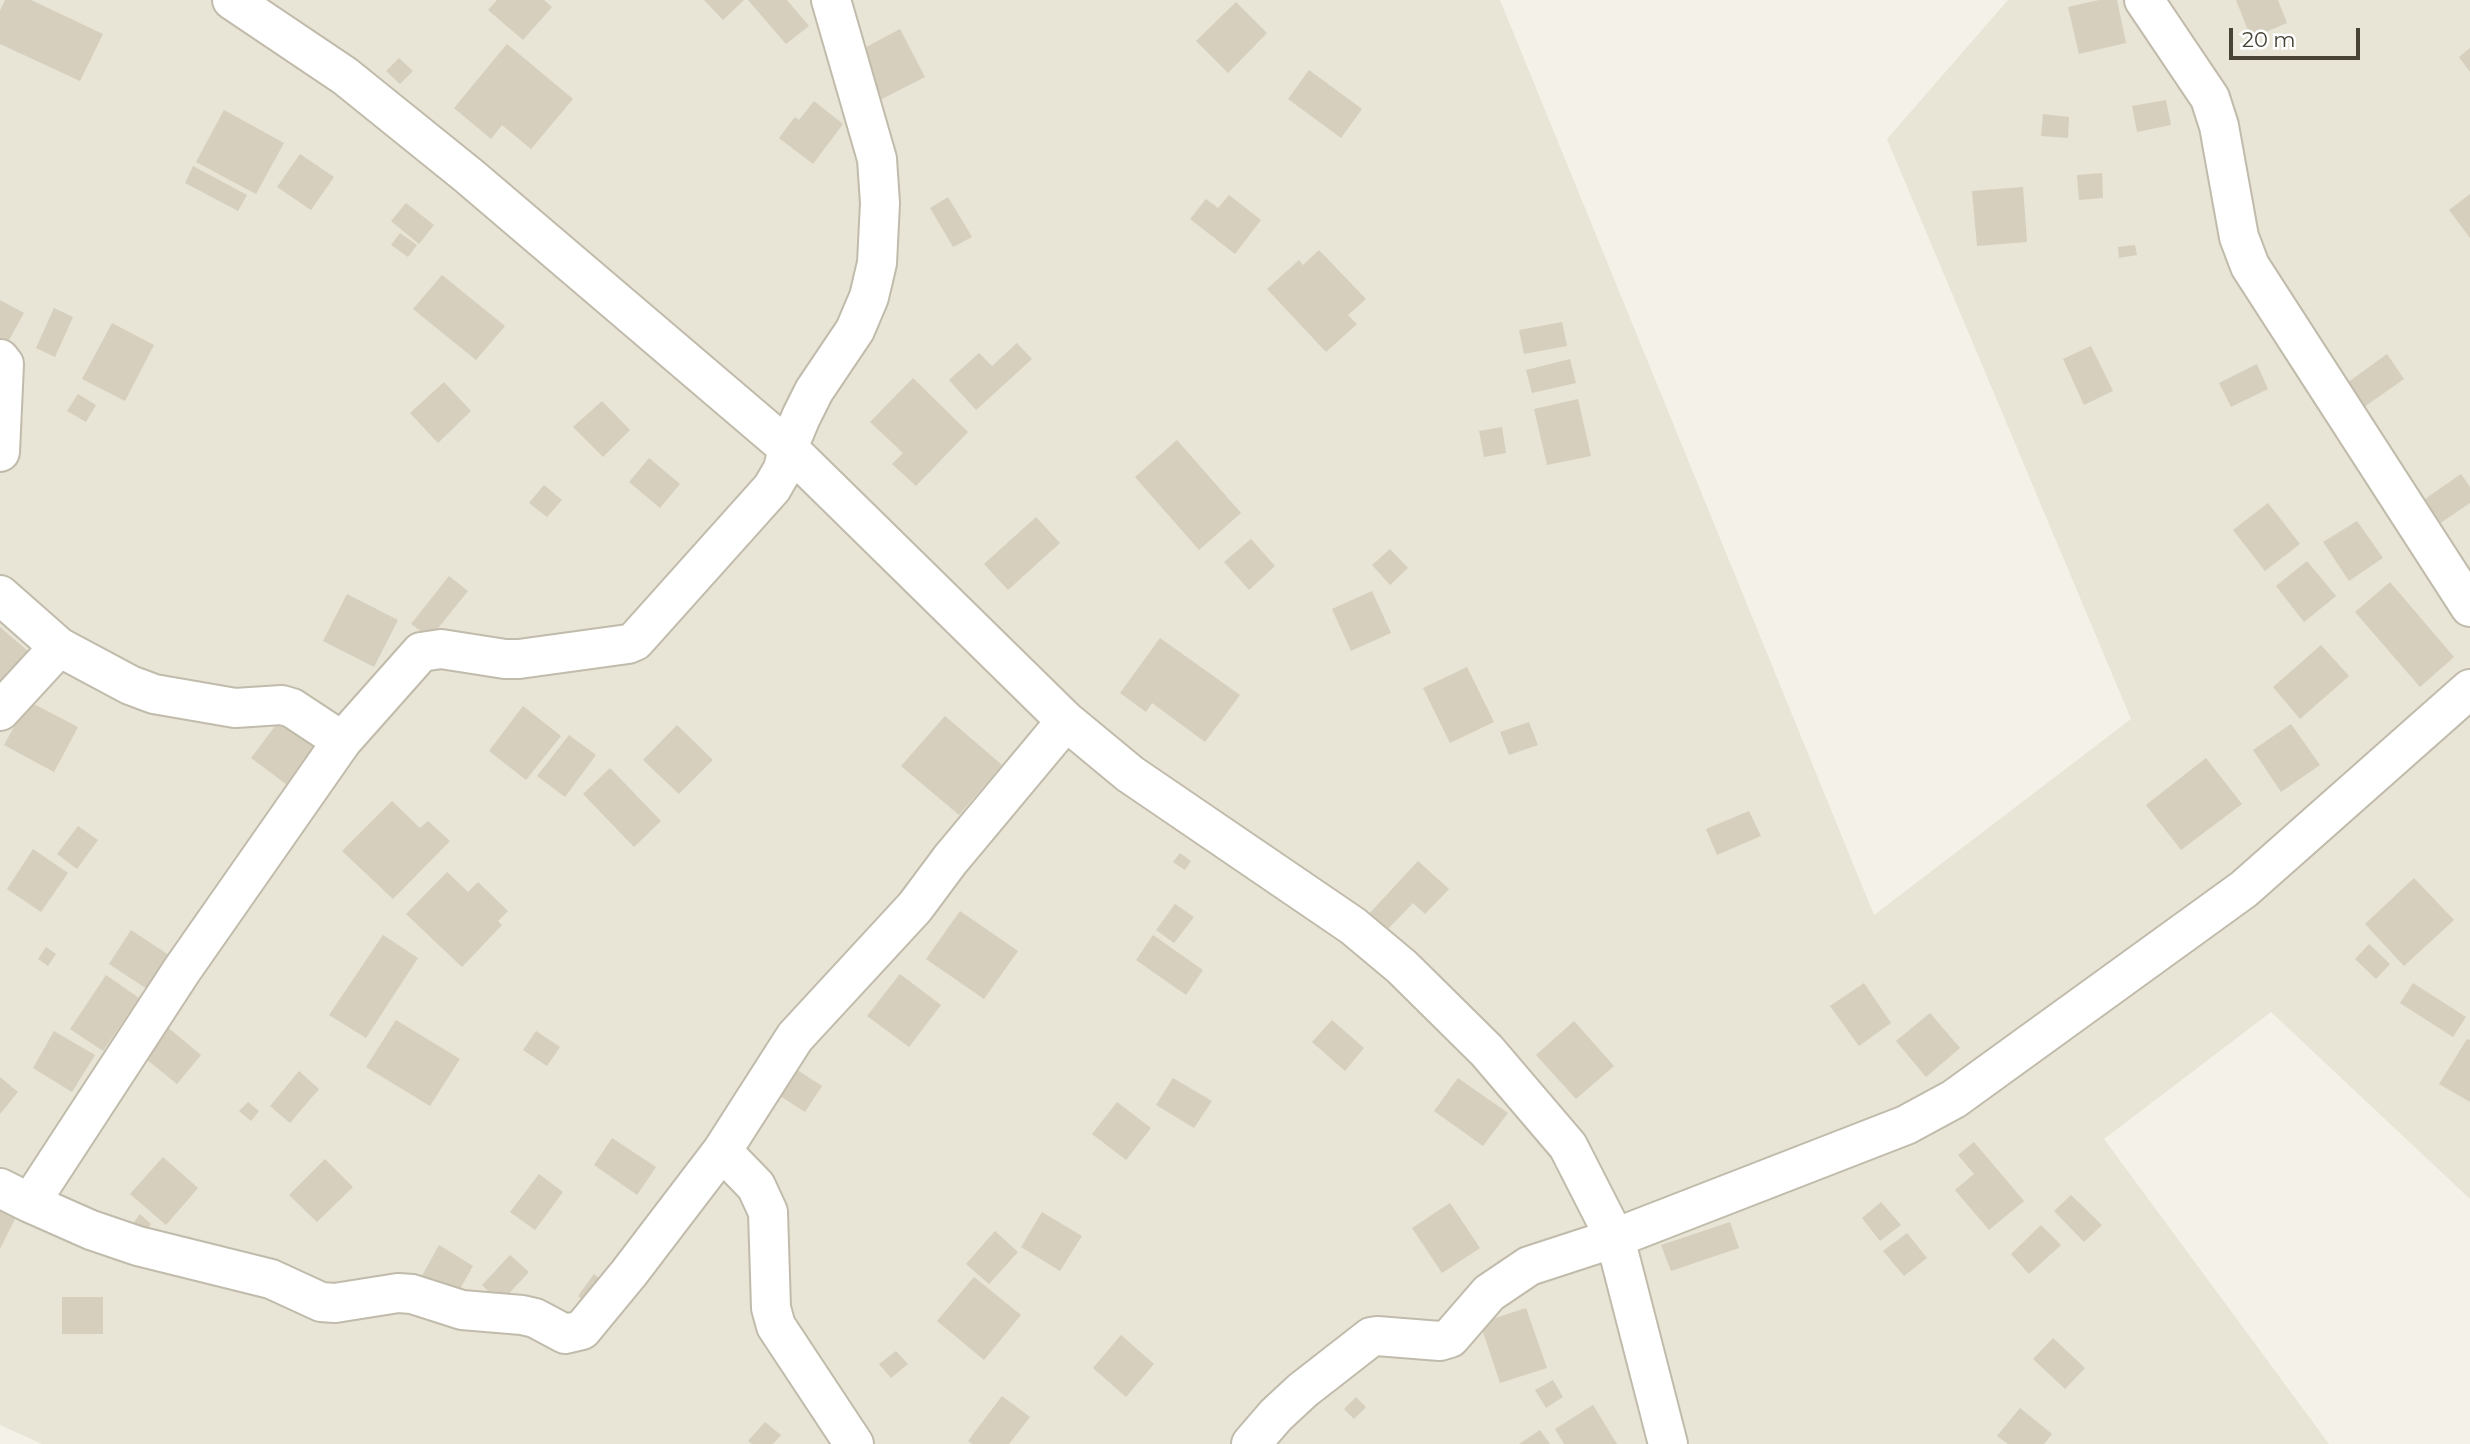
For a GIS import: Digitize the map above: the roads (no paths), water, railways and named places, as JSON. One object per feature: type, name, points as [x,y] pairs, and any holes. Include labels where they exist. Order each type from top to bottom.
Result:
[{"type":"street","points":[[232,0],[345,76],[459,167],[788,448],[1066,721],[1130,774],[1353,926],[1402,967],[1487,1051],[1568,1146],[1615,1238],[1668,1444]]},
{"type":"street","points":[[831,0],[877,159],[880,203],[877,263],[869,297],[855,330],[814,390],[788,448],[783,469],[772,488],[635,640],[619,646],[519,659],[441,649],[421,652],[342,741],[182,970],[15,1195],[91,1230],[138,1246],[271,1279],[321,1302],[335,1303],[398,1293],[412,1294],[462,1310],[535,1318],[565,1334],[582,1330],[722,1151],[796,1037],[915,906],[1066,721]]},
{"type":"street","points":[[2144,0],[2210,98],[2219,126],[2239,237],[2250,266],[2470,607]]},
{"type":"street","points":[[0,359],[4,370],[0,452]]},
{"type":"street","points":[[0,595],[60,647],[130,685],[153,694],[235,709],[282,705],[342,741]]},
{"type":"street","points":[[0,711],[60,647]]},
{"type":"street","points":[[1251,1444],[1276,1415],[1303,1390],[1364,1341],[1377,1336],[1440,1341],[1451,1338],[1479,1302],[1521,1271],[1615,1238],[1906,1125],[1954,1100],[2244,889],[2470,689]]},
{"type":"street","points":[[722,1151],[756,1186],[768,1212],[771,1308],[776,1326],[854,1444]]}]
